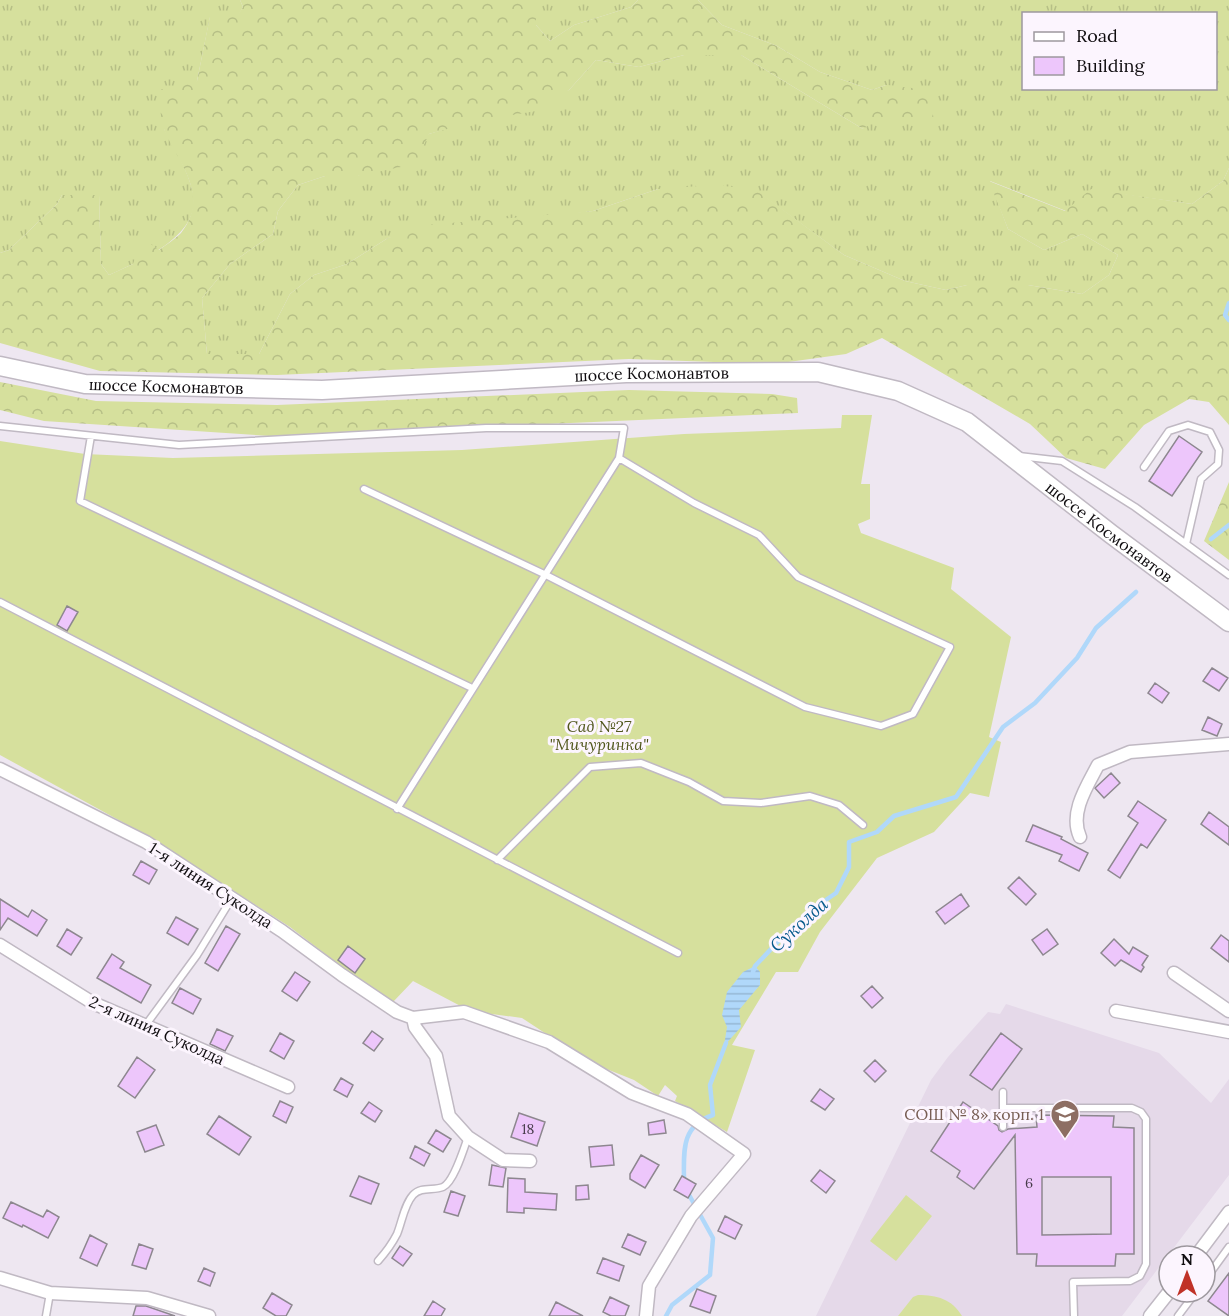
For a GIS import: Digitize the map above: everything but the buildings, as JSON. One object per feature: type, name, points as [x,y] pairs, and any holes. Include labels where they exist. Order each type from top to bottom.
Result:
[{"type":"main road","name":"шоссе Космонавтов","points":[[0,366],[85,384],[322,390],[626,373],[818,372],[898,390],[967,422],[1229,622]]},
{"type":"street","points":[[1080,837],[1076,829],[1080,800],[1098,765],[1130,752],[1229,744]]},
{"type":"street","name":"1-я линия Суколда","points":[[0,769],[146,842],[232,898],[397,1012],[413,1018]]},
{"type":"street","name":"2-я линия Суколда","points":[[0,945],[93,1003],[288,1087]]},
{"type":"street","points":[[1174,972],[1229,1011]]},
{"type":"street","points":[[1116,1011],[1229,1032]]},
{"type":"street","points":[[530,1161],[503,1160],[468,1137],[449,1116],[436,1056],[415,1027],[413,1018],[464,1012],[549,1042],[632,1093],[687,1114],[744,1154],[691,1216],[649,1286],[646,1316]]},
{"type":"street","points":[[1205,1244],[1229,1212]]},
{"type":"street","points":[[0,1278],[50,1293],[147,1298],[209,1316]]},
{"type":"street","points":[[1150,1316],[1160,1304]]},
{"type":"lane","points":[[1144,467],[1169,431],[1188,425],[1210,432],[1219,450],[1218,464],[1201,479],[1186,544]]},
{"type":"lane","points":[[0,426],[179,445],[486,428],[624,428],[619,458],[397,809]]},
{"type":"lane","points":[[91,435],[80,501],[472,688]]},
{"type":"lane","points":[[1010,455],[1062,461],[1135,507],[1229,575]]},
{"type":"lane","points":[[364,489],[544,574],[805,707],[881,726],[913,714],[950,647],[798,577],[759,536],[694,503],[619,458]]},
{"type":"lane","points":[[0,602],[678,953]]},
{"type":"lane","points":[[496,860],[590,767],[641,763],[689,782],[723,801],[761,803],[810,796],[839,805],[863,825]]},
{"type":"lane","points":[[145,1026],[197,955],[232,898]]},
{"type":"lane","points":[[1003,1092],[1003,1127]]},
{"type":"lane","points":[[1003,1108],[1132,1108],[1141,1112],[1146,1119],[1146,1264],[1140,1276],[1130,1281],[1073,1282],[1074,1316]]},
{"type":"lane","points":[[378,1260],[389,1250],[415,1192],[443,1187],[450,1182],[468,1137]]},
{"type":"lane","points":[[1217,1264],[1229,1247]]},
{"type":"lane","points":[[46,1316],[50,1293]]},
{"type":"shaded area","name":"СОШ № 8» корп. 1","points":[[1006,1004],[1159,1053],[1211,1103],[1229,1079],[1229,1175],[1177,1244],[1157,1244],[1157,1270],[1122,1316],[816,1316],[931,1080],[988,1012],[1000,1014]]},
{"type":"green space","points":[[0,0],[240,0],[243,7],[238,16],[210,17],[197,81],[164,129],[188,176],[193,193],[193,208],[188,222],[179,234],[152,254],[109,275],[101,264],[99,195],[62,195],[57,204],[9,250],[0,253]]},
{"type":"green space","points":[[240,0],[536,0],[536,25],[550,41],[574,25],[631,7],[638,0],[698,0],[722,25],[777,46],[820,72],[872,90],[886,85],[929,90],[934,121],[875,121],[863,129],[741,55],[684,55],[639,67],[596,60],[569,90],[536,111],[476,121],[429,134],[415,164],[358,176],[325,176],[298,185],[278,211],[273,234],[230,264],[202,298],[207,354],[259,354],[290,294],[314,275],[347,264],[388,238],[426,225],[593,211],[658,189],[713,185],[755,189],[844,255],[905,281],[946,290],[967,285],[1028,285],[1082,294],[1109,275],[1118,255],[1082,234],[1044,250],[1008,229],[989,181],[1065,211],[1091,189],[1192,204],[1223,181],[1229,168],[1229,425],[1209,402],[1189,399],[1144,425],[1105,469],[1066,458],[1030,424],[882,338],[846,354],[774,364],[629,359],[277,375],[100,371],[0,343],[0,253],[9,250],[57,204],[62,195],[99,195],[101,264],[109,275],[133,264],[142,238],[159,250],[181,233],[193,206],[193,193],[190,181],[163,127],[159,90],[197,81],[210,16],[237,16],[243,7]]},
{"type":"green space","points":[[536,0],[638,0],[631,7],[574,25],[550,41],[536,25]]},
{"type":"green space","points":[[698,0],[1229,0],[1229,168],[1223,181],[1192,204],[1092,190],[1066,211],[990,181],[1008,229],[1044,250],[1082,234],[1118,255],[1109,275],[1082,294],[1028,285],[967,285],[946,290],[905,281],[844,255],[755,190],[658,189],[593,211],[388,238],[347,264],[314,275],[290,294],[259,354],[207,354],[202,298],[230,264],[273,234],[278,211],[298,185],[325,176],[358,176],[429,134],[569,90],[596,60],[639,67],[684,55],[741,55],[863,129],[886,85],[872,90],[820,72],[777,46],[722,25]]},
{"type":"green space","points":[[0,382],[96,401],[277,405],[629,390],[772,394],[797,398],[798,413],[270,436],[44,421],[0,410]]},
{"type":"green space","name":"Сад №27 \"Мичуринка\"","points":[[842,415],[872,415],[861,484],[870,484],[870,519],[858,524],[861,533],[954,568],[951,589],[1011,637],[989,737],[1001,742],[989,797],[970,793],[934,832],[877,858],[820,932],[798,972],[776,972],[732,1045],[755,1050],[727,1132],[675,1101],[677,1096],[665,1085],[658,1096],[634,1080],[589,1062],[522,1018],[470,1011],[413,981],[393,1002],[350,973],[290,927],[146,835],[0,755],[0,441],[85,454],[173,458],[462,450],[684,434],[841,428]]},
{"type":"green space","points":[[1229,482],[1229,560],[1204,541]]},
{"type":"green space","points":[[906,1195],[932,1216],[896,1261],[870,1241]]},
{"type":"green space","points":[[918,1295],[943,1299],[954,1306],[962,1316],[898,1316],[913,1297]]},
{"type":"water","points":[[755,966],[760,972],[760,985],[739,1010],[741,1027],[724,1046],[727,1027],[722,1015],[727,992],[743,972]]},
{"type":"waterway","name":"Суколда","points":[[1229,303],[1225,315],[1229,320]]},
{"type":"waterway","name":"Суколда","points":[[1211,539],[1229,525]]},
{"type":"waterway","name":"Суколда","points":[[753,972],[755,966],[792,927],[812,916],[823,902],[836,893],[849,867],[849,842],[877,832],[894,816],[956,797],[1003,727],[1035,703],[1077,658],[1096,628],[1136,592]]},
{"type":"waterway","name":"Суколда","points":[[684,1182],[686,1142],[695,1126],[713,1115],[710,1085],[726,1043]]},
{"type":"waterway","name":"Суколда","points":[[666,1316],[672,1305],[710,1275],[713,1238],[688,1193]]},
{"type":"place","name":"СОШ № 8» корп. 1","points":[[1065,1140]]}]
